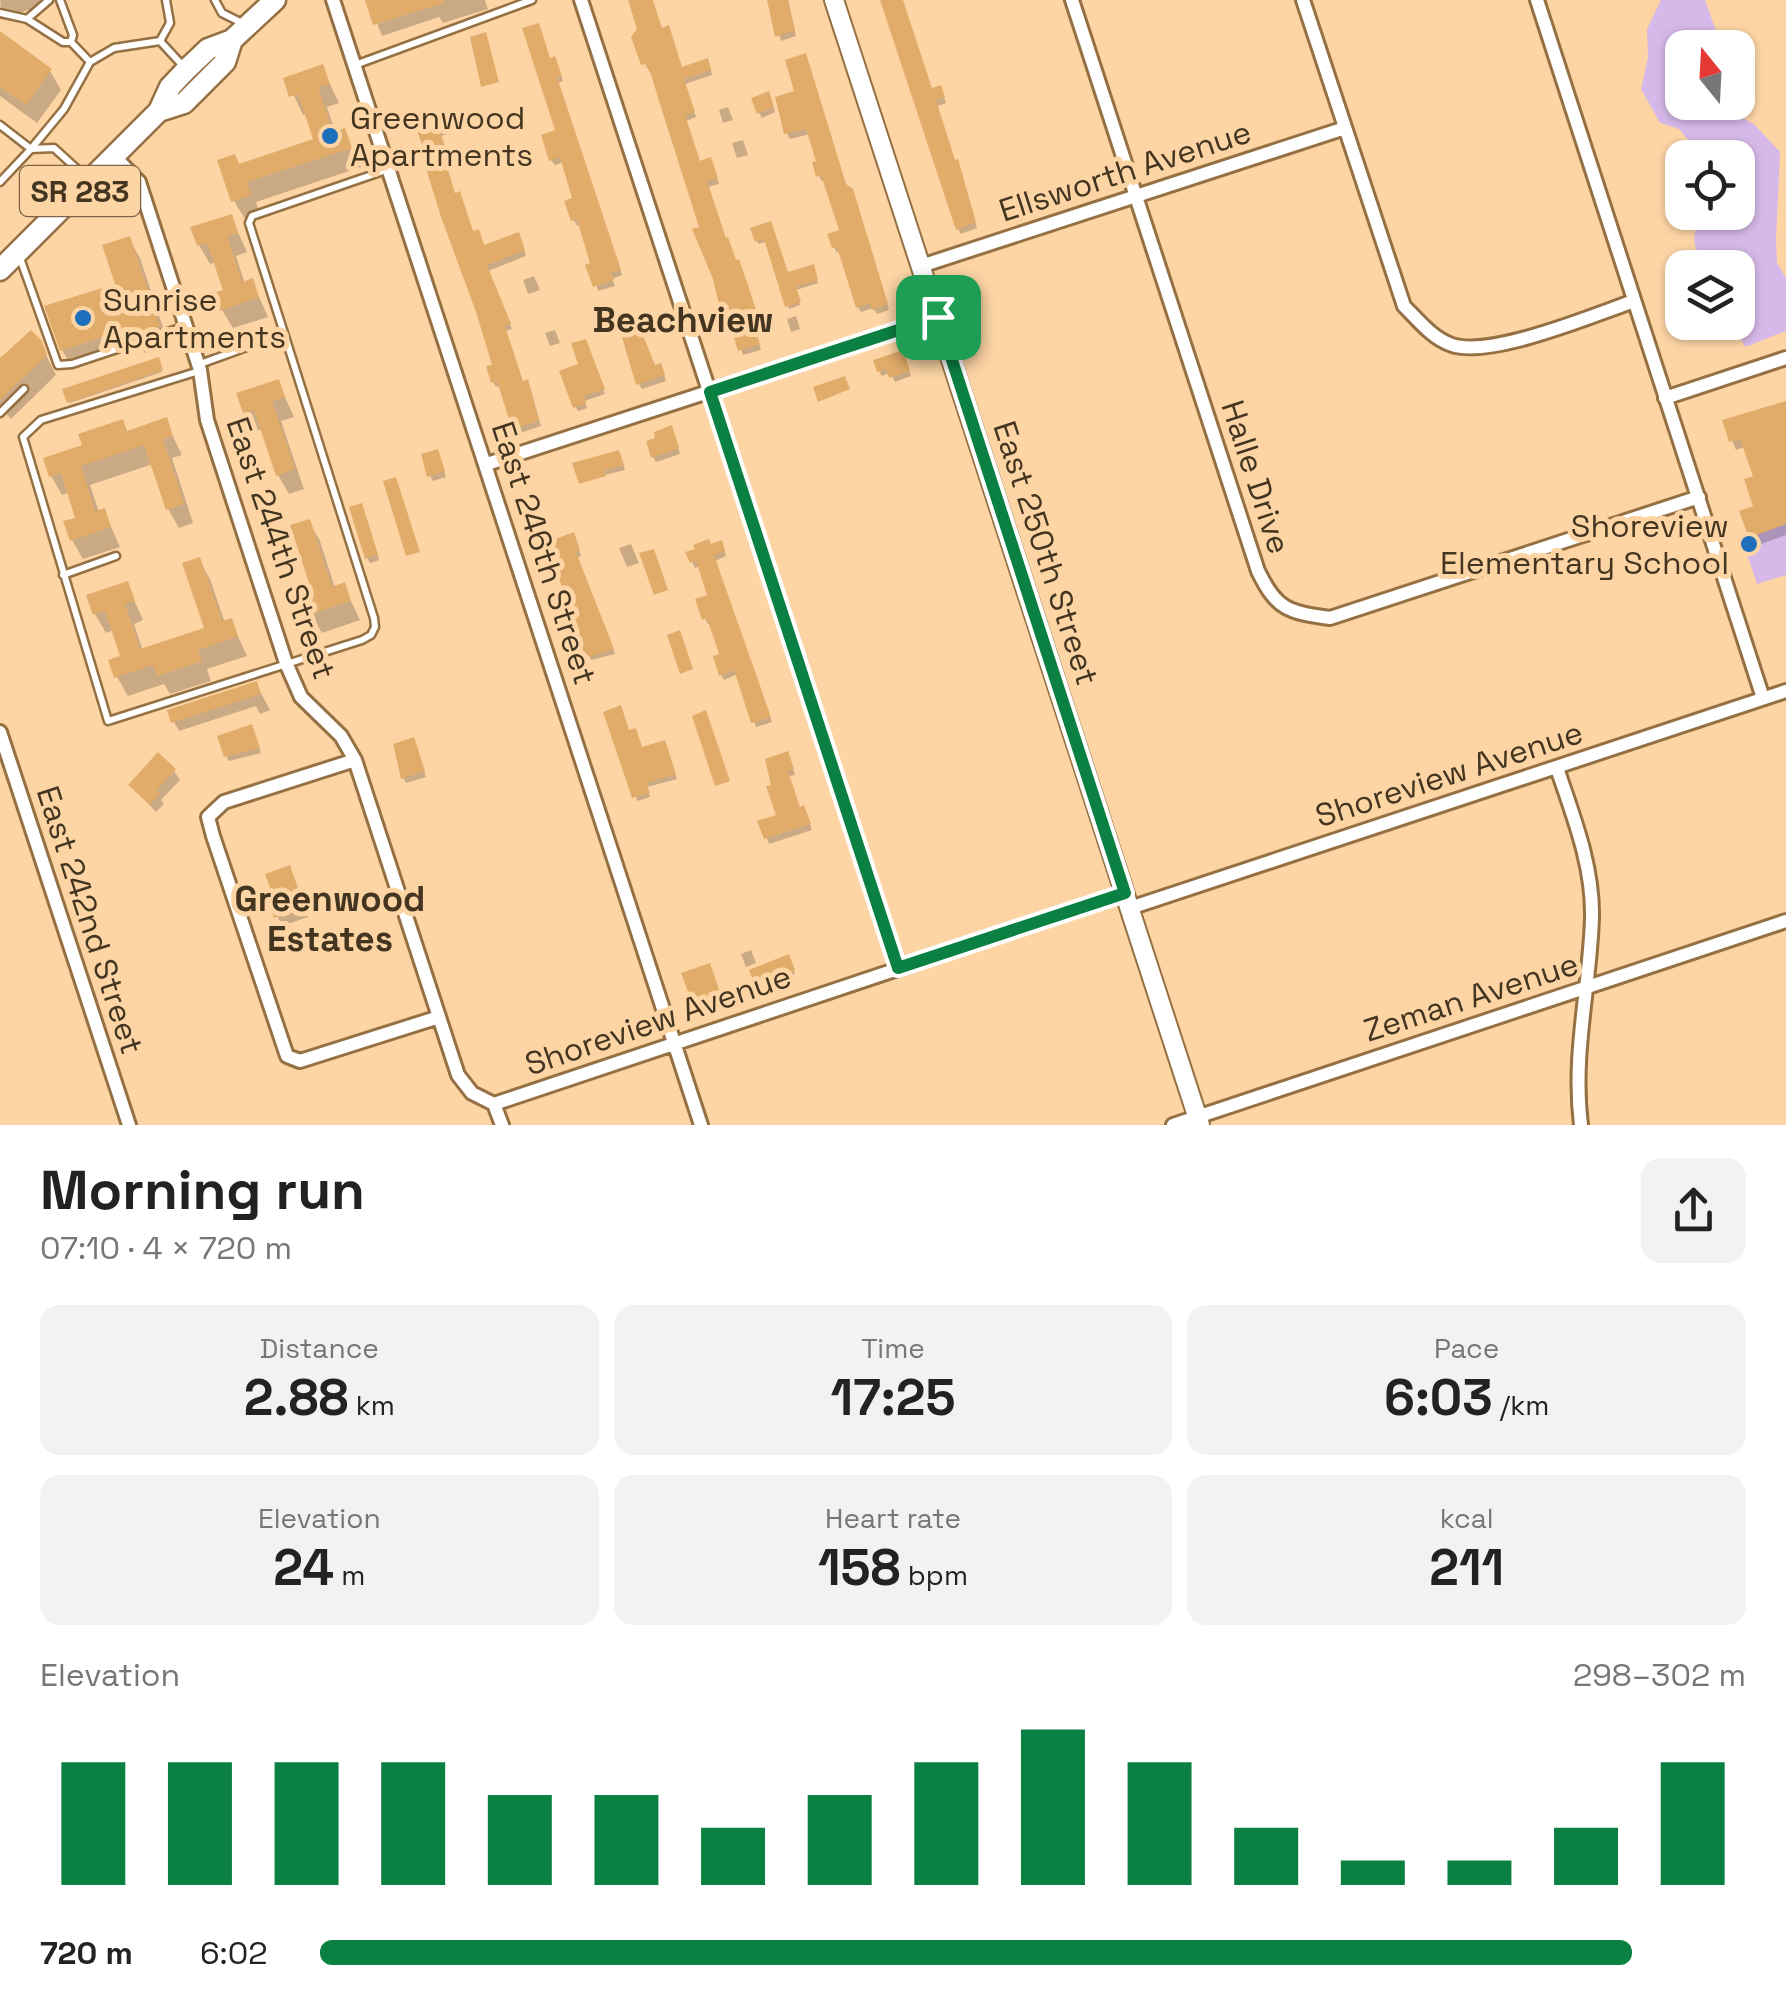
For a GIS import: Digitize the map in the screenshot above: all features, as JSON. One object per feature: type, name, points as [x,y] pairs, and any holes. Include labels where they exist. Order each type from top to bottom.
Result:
[{"type":"main road","name":"SR 283","points":[[159,111],[184,103],[224,62],[240,33],[274,0]]},
{"type":"main road","name":"SR 283","points":[[0,270],[159,111],[170,87],[208,49],[240,33]]},
{"type":"street","name":"East 246th Street","points":[[333,0],[700,1125]]},
{"type":"street","points":[[581,0],[898,968]]},
{"type":"street","name":"East 250th Street","points":[[834,0],[1198,1121]]},
{"type":"street","name":"Halle Drive","points":[[1072,0],[1258,571],[1269,594],[1290,612],[1330,618],[1699,497]]},
{"type":"street","points":[[1303,0],[1404,306],[1432,334],[1452,345],[1476,348],[1514,340],[1634,301]]},
{"type":"street","points":[[1537,0],[1764,698]]},
{"type":"street","name":"Ellsworth Avenue","points":[[922,266],[1345,128]]},
{"type":"street","name":"East 244th Street","points":[[114,156],[139,182],[199,368],[207,420],[286,663],[301,697],[341,736],[355,760],[458,1075],[472,1093],[494,1104]]},
{"type":"street","points":[[487,464],[938,317]]},
{"type":"street","points":[[1665,398],[1786,358]]},
{"type":"street","name":"Shoreview Avenue","points":[[494,1104],[898,968],[1557,768],[1786,691]]},
{"type":"street","name":"East 242nd Street","points":[[0,732],[128,1125]]},
{"type":"street","points":[[355,760],[224,802],[208,817],[287,1056],[300,1061],[439,1017]]},
{"type":"street","points":[[1557,768],[1584,852],[1592,915],[1576,1082],[1581,1125]]},
{"type":"street","name":"Zeman Avenue","points":[[1173,1125],[1198,1121],[1786,921]]},
{"type":"street","points":[[494,1104],[502,1125]]},
{"type":"lane","points":[[27,19],[49,0]]},
{"type":"lane","points":[[60,0],[73,35],[71,42]]},
{"type":"lane","points":[[160,41],[170,23],[166,0]]},
{"type":"lane","points":[[216,0],[240,33]]},
{"type":"lane","points":[[355,65],[532,0]]},
{"type":"lane","points":[[0,13],[27,19],[63,42],[71,42],[90,62]]},
{"type":"lane","points":[[0,182],[64,109],[90,62],[114,48],[160,41]]},
{"type":"lane","points":[[160,41],[187,70]]},
{"type":"lane","points":[[0,124],[31,149],[54,148],[90,180]]},
{"type":"lane","points":[[283,330],[280,336],[199,368],[41,420],[23,437],[108,721],[371,635],[375,626],[364,579],[249,223],[252,216],[390,169]]},
{"type":"lane","points":[[18,252],[58,365],[72,364],[186,326]]},
{"type":"lane","points":[[0,413],[24,389]]},
{"type":"lane","points":[[62,575],[116,556]]},
{"type":"shaded area","points":[[1661,0],[1705,0],[1716,30],[1665,30],[1665,120],[1746,120],[1780,152],[1776,239],[1777,263],[1786,278],[1786,331],[1745,347],[1742,340],[1755,340],[1755,250],[1697,250],[1694,241],[1696,230],[1755,230],[1755,140],[1688,140],[1679,129],[1660,123],[1641,89],[1648,57],[1647,29]]},
{"type":"shaded area","points":[[1786,524],[1786,575],[1757,584],[1742,539]]},
{"type":"building","points":[[365,0],[444,0],[444,3],[373,25]]},
{"type":"building","points":[[628,0],[653,0],[662,28],[669,25],[682,67],[708,58],[711,70],[684,79],[695,112],[685,115],[700,161],[711,157],[718,178],[707,181],[726,238],[736,260],[739,259],[750,291],[756,310],[750,312],[760,344],[738,351],[728,318],[722,317],[713,279],[692,229],[699,227],[651,74],[645,64],[641,65],[631,37],[637,29]]},
{"type":"building","points":[[767,0],[788,0],[795,30],[775,37]]},
{"type":"building","points":[[880,0],[903,0],[932,88],[941,85],[945,97],[936,100],[976,222],[956,230]]},
{"type":"building","points":[[539,23],[550,58],[555,56],[562,76],[557,77],[621,270],[611,273],[614,280],[593,287],[577,220],[571,221],[564,201],[572,198],[560,157],[549,161],[541,135],[555,130],[522,28]]},
{"type":"building","points":[[0,31],[52,69],[26,105],[0,87]]},
{"type":"building","points":[[486,32],[499,82],[481,87],[470,37]]},
{"type":"building","points":[[806,53],[888,304],[872,310],[870,303],[856,308],[837,247],[832,248],[827,234],[839,230],[821,175],[816,177],[812,162],[816,161],[806,129],[784,134],[775,97],[794,91],[785,60]]},
{"type":"building","name":"Greenwood Apartments","points":[[323,64],[330,84],[318,87],[333,132],[345,128],[352,148],[247,182],[251,195],[231,202],[217,160],[235,154],[239,164],[313,139],[298,94],[289,97],[283,78]]},
{"type":"building","points":[[769,91],[774,107],[757,114],[751,98]]},
{"type":"building","points":[[430,113],[431,118],[443,115],[447,128],[440,131],[450,162],[446,163],[473,231],[479,229],[484,245],[519,232],[525,250],[487,265],[511,324],[505,326],[523,381],[528,379],[539,421],[512,429],[497,381],[491,383],[486,366],[492,365],[441,217],[413,118]]},
{"type":"building","points":[[232,214],[238,233],[227,236],[242,282],[253,278],[259,297],[220,311],[214,293],[223,290],[207,243],[197,246],[190,227]]},
{"type":"building","points":[[771,221],[788,272],[814,264],[818,280],[796,287],[801,302],[785,307],[764,239],[755,242],[750,228]]},
{"type":"building","points":[[130,236],[160,326],[132,335],[129,328],[60,351],[44,306],[115,284],[102,245]]},
{"type":"building","points":[[640,328],[655,365],[661,363],[665,375],[636,385],[621,334]]},
{"type":"building","points":[[31,330],[42,341],[47,355],[0,400],[0,358]]},
{"type":"building","points":[[586,339],[605,389],[584,396],[586,403],[573,408],[559,371],[578,364],[571,343]]},
{"type":"building","points":[[903,350],[910,371],[889,378],[886,369],[877,372],[873,360]]},
{"type":"building","points":[[159,357],[163,370],[67,403],[62,389]]},
{"type":"building","points":[[845,376],[850,389],[818,402],[813,387]]},
{"type":"building","points":[[279,379],[285,397],[272,401],[295,469],[276,476],[254,410],[243,413],[236,393]]},
{"type":"building","points":[[1786,401],[1786,524],[1749,538],[1739,511],[1753,506],[1744,479],[1753,476],[1740,439],[1729,442],[1722,420]]},
{"type":"building","points":[[167,417],[173,436],[163,439],[184,504],[166,510],[144,445],[81,466],[95,511],[105,508],[111,527],[70,541],[63,521],[75,518],[61,473],[49,477],[43,458],[82,445],[78,434],[123,419],[127,431]]},
{"type":"building","points":[[672,425],[679,448],[651,458],[646,441],[655,438],[654,432]]},
{"type":"building","points":[[438,449],[445,471],[427,477],[421,454]]},
{"type":"building","points":[[619,450],[624,465],[604,471],[606,476],[579,484],[572,463]]},
{"type":"building","points":[[396,477],[420,552],[406,556],[383,481]]},
{"type":"building","points":[[362,503],[378,554],[365,559],[349,507]]},
{"type":"building","points":[[310,519],[332,587],[345,582],[351,601],[308,615],[302,595],[312,592],[290,525]]},
{"type":"building","points":[[574,532],[580,550],[576,552],[614,649],[591,656],[585,656],[547,542]]},
{"type":"building","points":[[709,539],[711,544],[722,540],[725,551],[714,555],[771,717],[751,723],[734,670],[719,676],[713,656],[719,654],[707,618],[702,620],[695,599],[707,595],[696,561],[690,563],[685,552]]},
{"type":"building","points":[[654,549],[668,590],[654,595],[639,553]]},
{"type":"building","points":[[200,557],[222,621],[232,618],[238,636],[198,650],[202,661],[157,676],[153,665],[114,678],[108,660],[120,656],[105,611],[93,615],[86,595],[128,581],[135,601],[125,604],[140,649],[204,628],[182,563]]},
{"type":"building","points":[[680,630],[693,669],[680,674],[667,635]]},
{"type":"building","points":[[257,681],[261,694],[171,723],[167,710]]},
{"type":"building","points":[[621,705],[629,730],[636,728],[642,747],[665,740],[676,774],[646,783],[650,793],[632,798],[603,712]]},
{"type":"building","points":[[706,710],[730,781],[715,786],[692,716]]},
{"type":"building","points":[[252,724],[260,748],[224,757],[217,736]]},
{"type":"building","points":[[414,737],[425,771],[401,779],[393,744]]},
{"type":"building","points":[[788,751],[794,769],[788,771],[800,807],[804,805],[811,824],[764,839],[757,821],[776,815],[766,786],[771,785],[765,759]]},
{"type":"building","points":[[158,752],[176,769],[157,790],[160,793],[150,805],[128,785]]},
{"type":"building","points":[[290,865],[304,908],[274,918],[269,903],[275,901],[265,874]]},
{"type":"building","points":[[789,954],[795,970],[756,988],[749,970]]},
{"type":"building","points":[[710,963],[724,1004],[700,1012],[681,973]]},
{"type":"place","name":"Greenwood Apartments","points":[[330,136]]},
{"type":"place","name":"Sunrise Apartments","points":[[83,318]]},
{"type":"place","name":"Shoreview Elementary School","points":[[1749,544]]},
{"type":"district","name":"Beachview","points":[[683,320]]},
{"type":"district","name":"Greenwood Estates","points":[[330,919]]},
{"type":"route","points":[[938,317],[1125,893],[898,968],[710,392],[938,317]]}]
